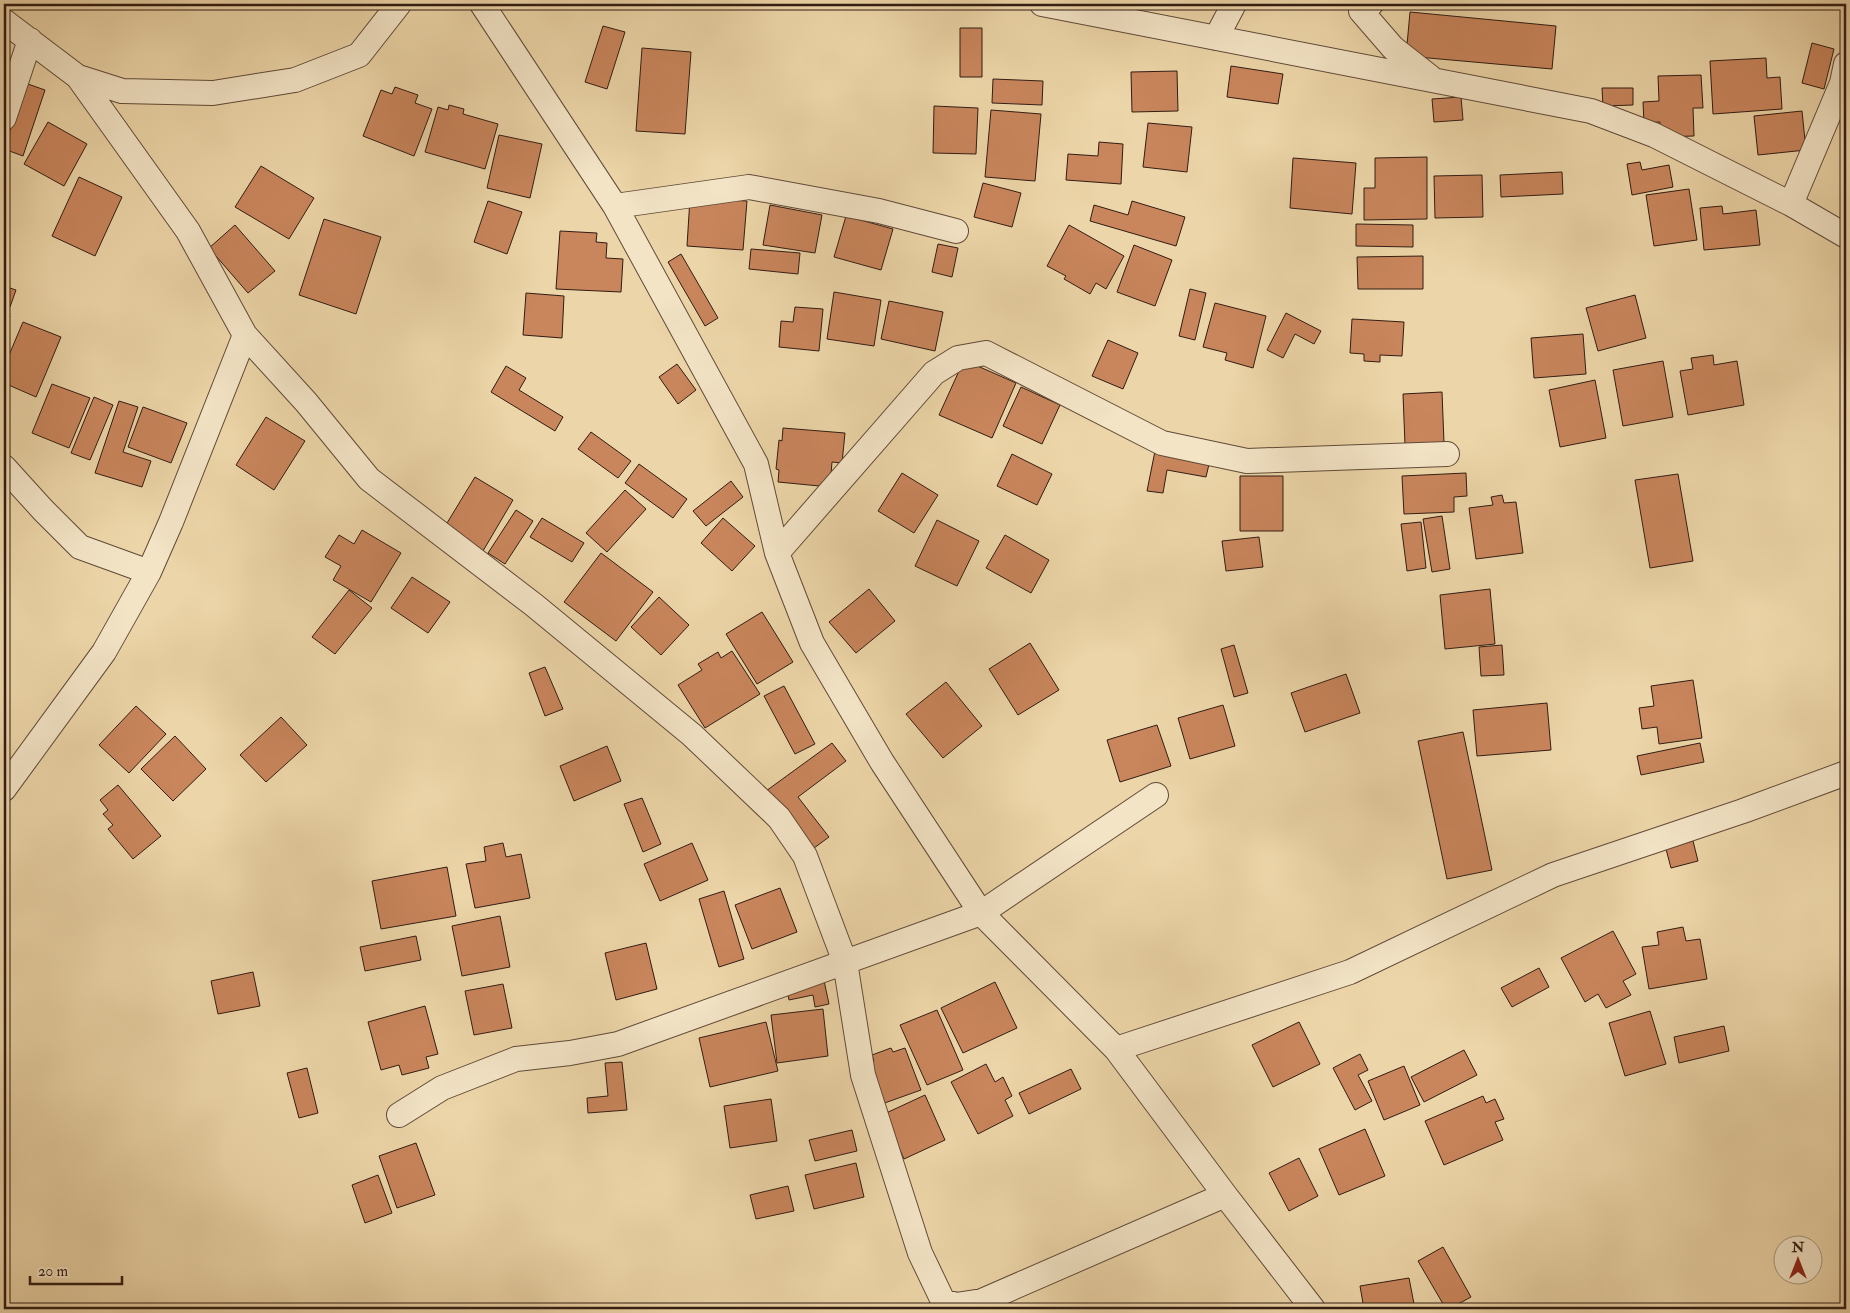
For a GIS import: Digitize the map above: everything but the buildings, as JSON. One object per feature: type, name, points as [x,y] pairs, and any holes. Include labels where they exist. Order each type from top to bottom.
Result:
[{"type":"street","points":[[78,77],[122,91],[213,93],[294,80],[359,55],[398,4]]},
{"type":"street","points":[[482,4],[615,206],[756,464],[777,553],[812,643],[882,762],[981,912],[1116,1049],[1313,1309]]},
{"type":"street","points":[[1042,4],[1591,111],[1654,135],[1792,204],[1846,236]]},
{"type":"street","points":[[1216,38],[1234,4]]},
{"type":"street","points":[[1371,4],[1361,11],[1393,48],[1434,80]]},
{"type":"street","points":[[4,21],[78,77],[188,232],[245,335],[306,402],[369,479],[534,605],[684,729],[779,818],[805,856],[844,962],[863,1075],[920,1253],[943,1301],[956,1305],[982,1301],[1225,1195]]},
{"type":"street","points":[[4,118],[30,40]]},
{"type":"street","points":[[1792,204],[1842,83],[1846,64]]},
{"type":"street","points":[[615,206],[749,187],[880,212],[956,232]]},
{"type":"street","points":[[4,789],[104,652],[149,572],[171,522],[245,335]]},
{"type":"street","points":[[777,553],[934,373],[958,358],[986,353],[1162,444],[1247,461],[1447,454]]},
{"type":"street","points":[[4,467],[42,510],[80,547],[149,572]]},
{"type":"street","points":[[1116,1049],[1350,972],[1553,875],[1743,811],[1846,773]]},
{"type":"street","points":[[399,1115],[442,1088],[516,1059],[570,1053],[618,1044],[981,912],[1156,795]]}]
